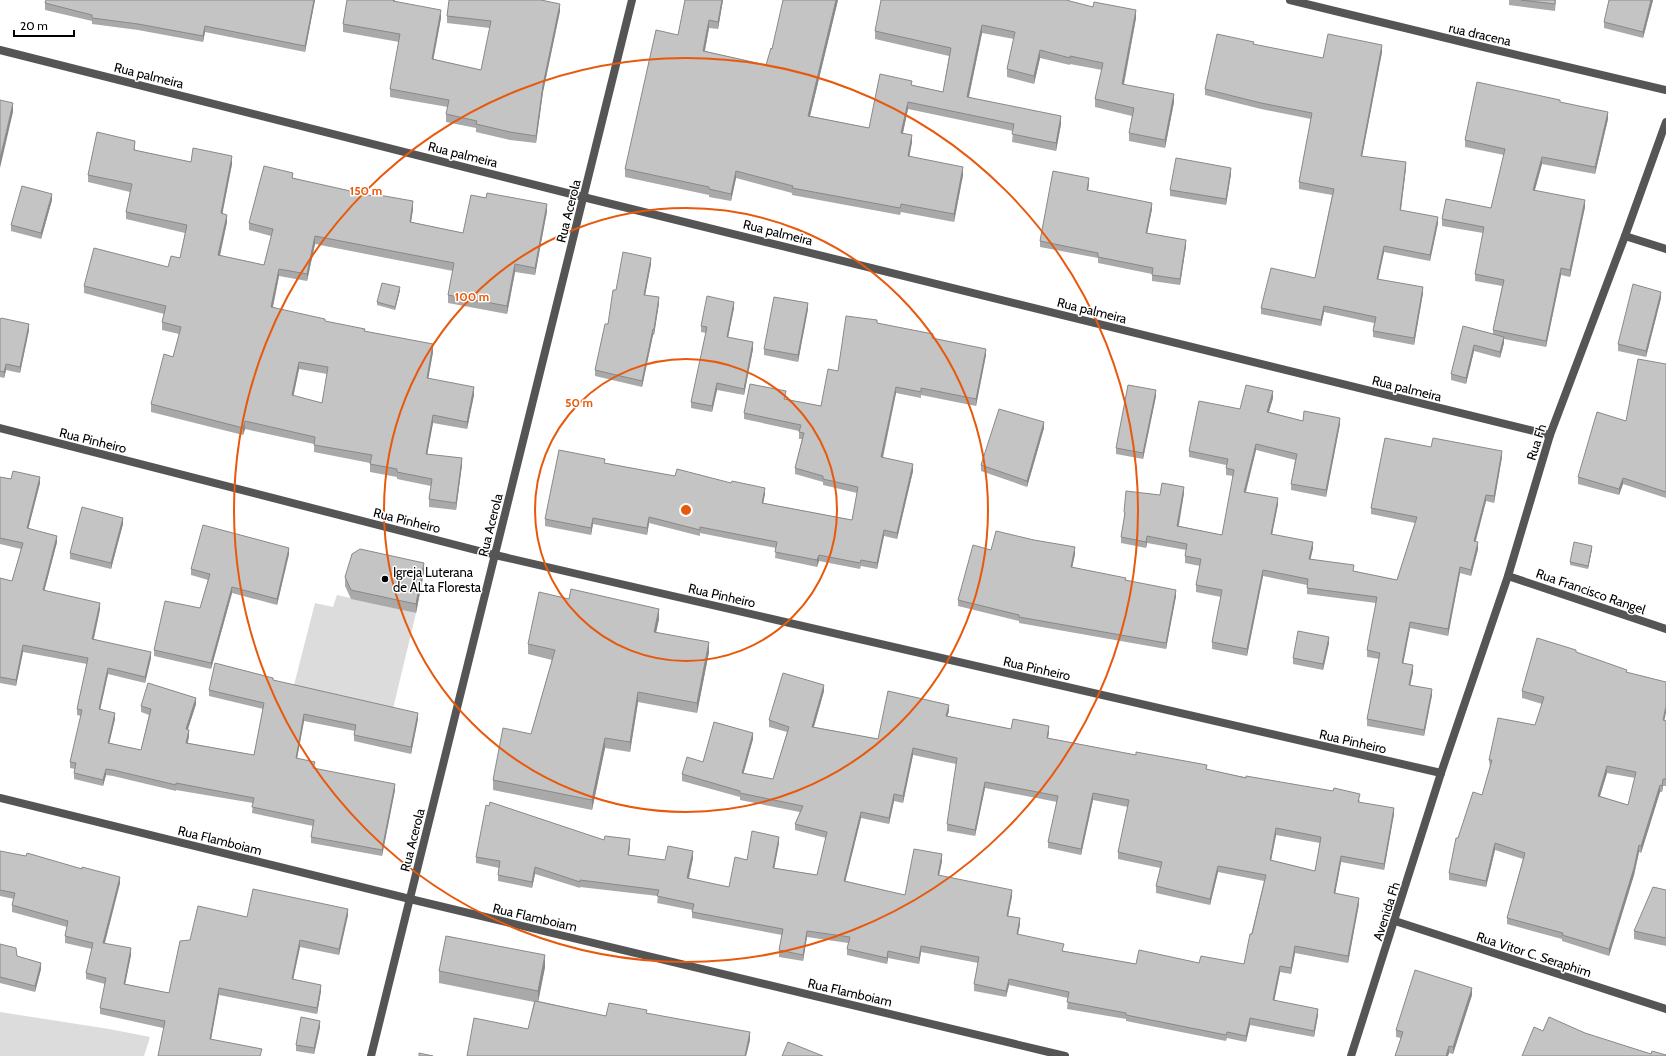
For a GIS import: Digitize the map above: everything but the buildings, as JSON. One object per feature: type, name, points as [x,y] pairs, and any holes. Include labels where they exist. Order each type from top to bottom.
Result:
[{"type":"street","name":"Rua Acerola","points":[[371,1056],[632,0]]},
{"type":"street","name":"rua dracena","points":[[1290,0],[1467,44],[1666,90]]},
{"type":"street","name":"Rua palmeira","points":[[0,50],[583,197],[1550,435]]},
{"type":"street","name":"Rua Fh","points":[[1441,773],[1508,576],[1550,435],[1666,122]]},
{"type":"street","points":[[1625,236],[1666,249]]},
{"type":"street","name":"Rua Pinheiro","points":[[0,428],[495,556],[1441,773]]},
{"type":"street","name":"Rua Francisco Rangel","points":[[1508,576],[1666,629]]},
{"type":"street","name":"Avenida Fh","points":[[1352,1056],[1441,773]]},
{"type":"street","name":"Rua Flamboiam","points":[[0,798],[410,899],[1065,1056]]},
{"type":"street","name":"Rua Vitor C. Seraphim","points":[[1395,921],[1666,1009]]},
{"type":"shaded area","points":[[337,595],[416,613],[392,713],[293,689],[315,603],[333,607]]},
{"type":"shaded area","points":[[0,1012],[150,1037],[144,1056],[0,1056]]},
{"type":"place","name":"Igreja Luterana de ALta Floresta","points":[[385,579]]}]
